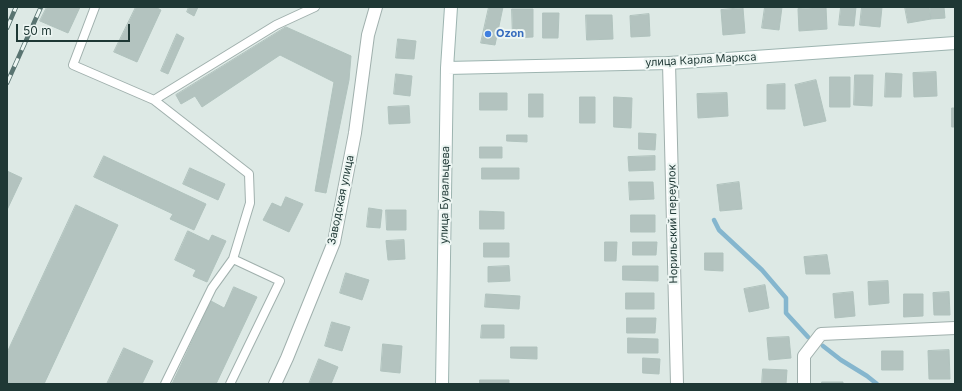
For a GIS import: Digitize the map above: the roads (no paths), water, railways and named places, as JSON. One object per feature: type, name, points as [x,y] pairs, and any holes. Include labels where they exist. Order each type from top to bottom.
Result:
[{"type":"street","name":"Заводская улица","points":[[275,384],[334,242],[355,132],[368,35],[376,7]]},
{"type":"street","name":"улица Бувальцева","points":[[442,384],[447,68],[451,7]]},
{"type":"street","name":"улица Карла Маркса","points":[[447,68],[669,63],[955,43]]},
{"type":"street","name":"Норильский переулок","points":[[669,63],[677,384]]},
{"type":"street","points":[[804,384],[804,356],[821,334],[955,328]]},
{"type":"lane","points":[[96,7],[73,65],[154,100],[248,174],[250,203],[233,259],[212,288],[165,384]]},
{"type":"lane","points":[[154,100],[276,25],[315,7]]},
{"type":"lane","points":[[230,384],[280,281],[233,259]]},
{"type":"waterway","points":[[714,220],[719,230],[762,270],[786,298],[786,313],[808,337]]},
{"type":"waterway","points":[[823,346],[877,384]]},
{"type":"railway","points":[[7,28],[16,7]]},
{"type":"railway","points":[[7,83],[41,7]]},
{"type":"place","name":"Ozon","points":[[488,34]]}]
